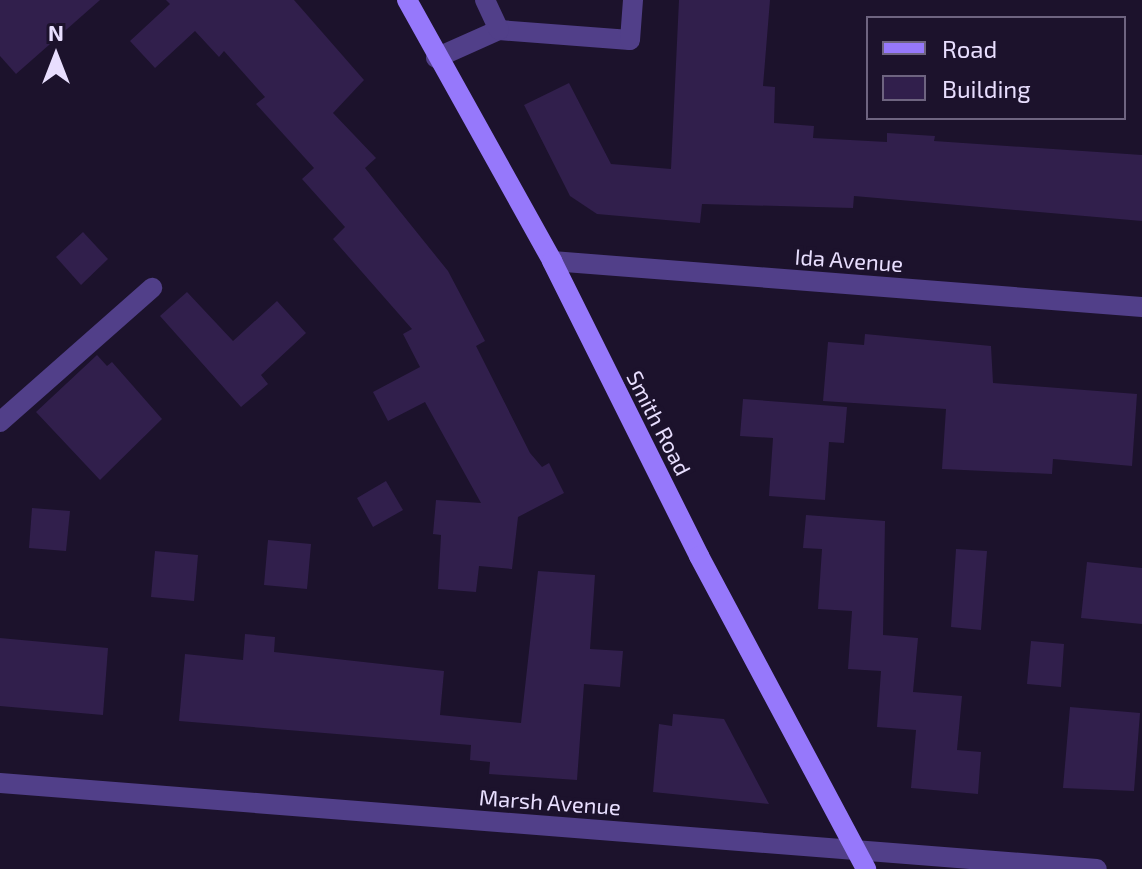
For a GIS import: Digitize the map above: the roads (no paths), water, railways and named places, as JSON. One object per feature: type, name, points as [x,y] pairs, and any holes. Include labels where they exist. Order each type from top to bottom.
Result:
[{"type":"main road","name":"Smith Road","points":[[407,0],[436,58],[552,261],[699,556],[866,869]]},
{"type":"street","points":[[485,0],[499,30]]},
{"type":"street","points":[[436,58],[499,30],[630,40],[633,0]]},
{"type":"street","name":"Ida Avenue","points":[[552,261],[1142,307]]},
{"type":"street","points":[[0,422],[152,288]]},
{"type":"street","name":"Marsh Avenue","points":[[0,783],[854,847],[1097,869]]}]
